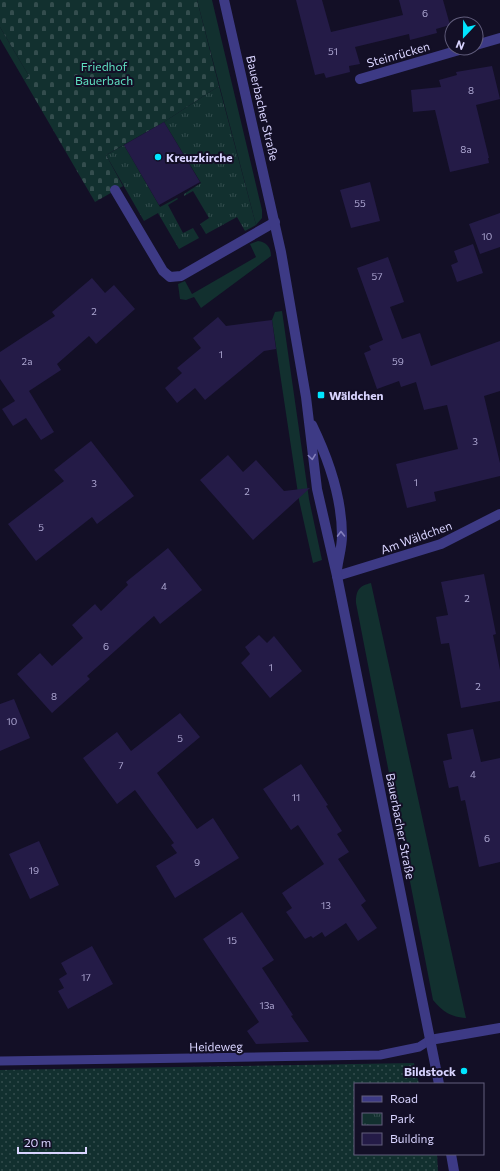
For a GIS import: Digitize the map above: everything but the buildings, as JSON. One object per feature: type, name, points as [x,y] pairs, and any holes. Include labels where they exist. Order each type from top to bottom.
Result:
[{"type":"street","name":"Bauerbacher Straße","points":[[224,0],[275,222],[309,418],[317,489],[337,574],[439,1083]]},
{"type":"street","points":[[484,43],[500,38]]},
{"type":"street","name":"Steinrücken","points":[[360,79],[444,54]]},
{"type":"street","points":[[115,190],[163,271],[170,277],[181,276],[275,222]]},
{"type":"street","points":[[309,418],[332,478],[340,517],[342,536],[337,574]]},
{"type":"street","name":"Am Wäldchen","points":[[337,574],[441,544],[500,514]]},
{"type":"street","points":[[430,1040],[500,1028]]},
{"type":"street","points":[[451,1155],[454,1170]]},
{"type":"lane","name":"Heideweg","points":[[0,1061],[380,1055],[420,1047],[430,1040]]},
{"type":"green space","name":"Friedhof Bauerbach","points":[[0,0],[197,0],[219,86],[164,122],[106,155],[123,186],[95,202],[24,80],[29,76],[0,27]]},
{"type":"green space","points":[[197,0],[212,0],[262,210],[262,218],[256,225]]},
{"type":"green space","points":[[0,27],[29,76],[24,80],[0,39]]},
{"type":"green space","points":[[219,86],[256,225],[245,231],[237,217],[206,234],[200,224],[209,218],[193,191],[184,196],[184,194],[201,183],[164,122]]},
{"type":"green space","points":[[124,145],[160,207],[177,198],[178,199],[168,205],[183,233],[193,228],[199,238],[179,249],[158,213],[144,221],[106,155]]},
{"type":"green space","points":[[258,241],[263,242],[268,246],[271,256],[201,308],[194,297],[186,300],[180,299],[178,284],[185,281],[192,294],[256,257],[250,244]]},
{"type":"green space","points":[[282,311],[309,499],[322,560],[313,563],[299,500],[272,320],[275,312]]},
{"type":"green space","points":[[371,583],[466,1018],[448,1013],[440,1008],[433,1000],[356,603],[359,589]]},
{"type":"green space","points":[[414,1063],[419,1083],[354,1083],[354,1155],[437,1155],[438,1171],[0,1171],[0,1070]]},
{"type":"place","name":"Kreuzkirche","points":[[158,157]]},
{"type":"place","name":"Wäldchen","points":[[321,395]]},
{"type":"place","name":"Bildstock","points":[[464,1071]]}]
